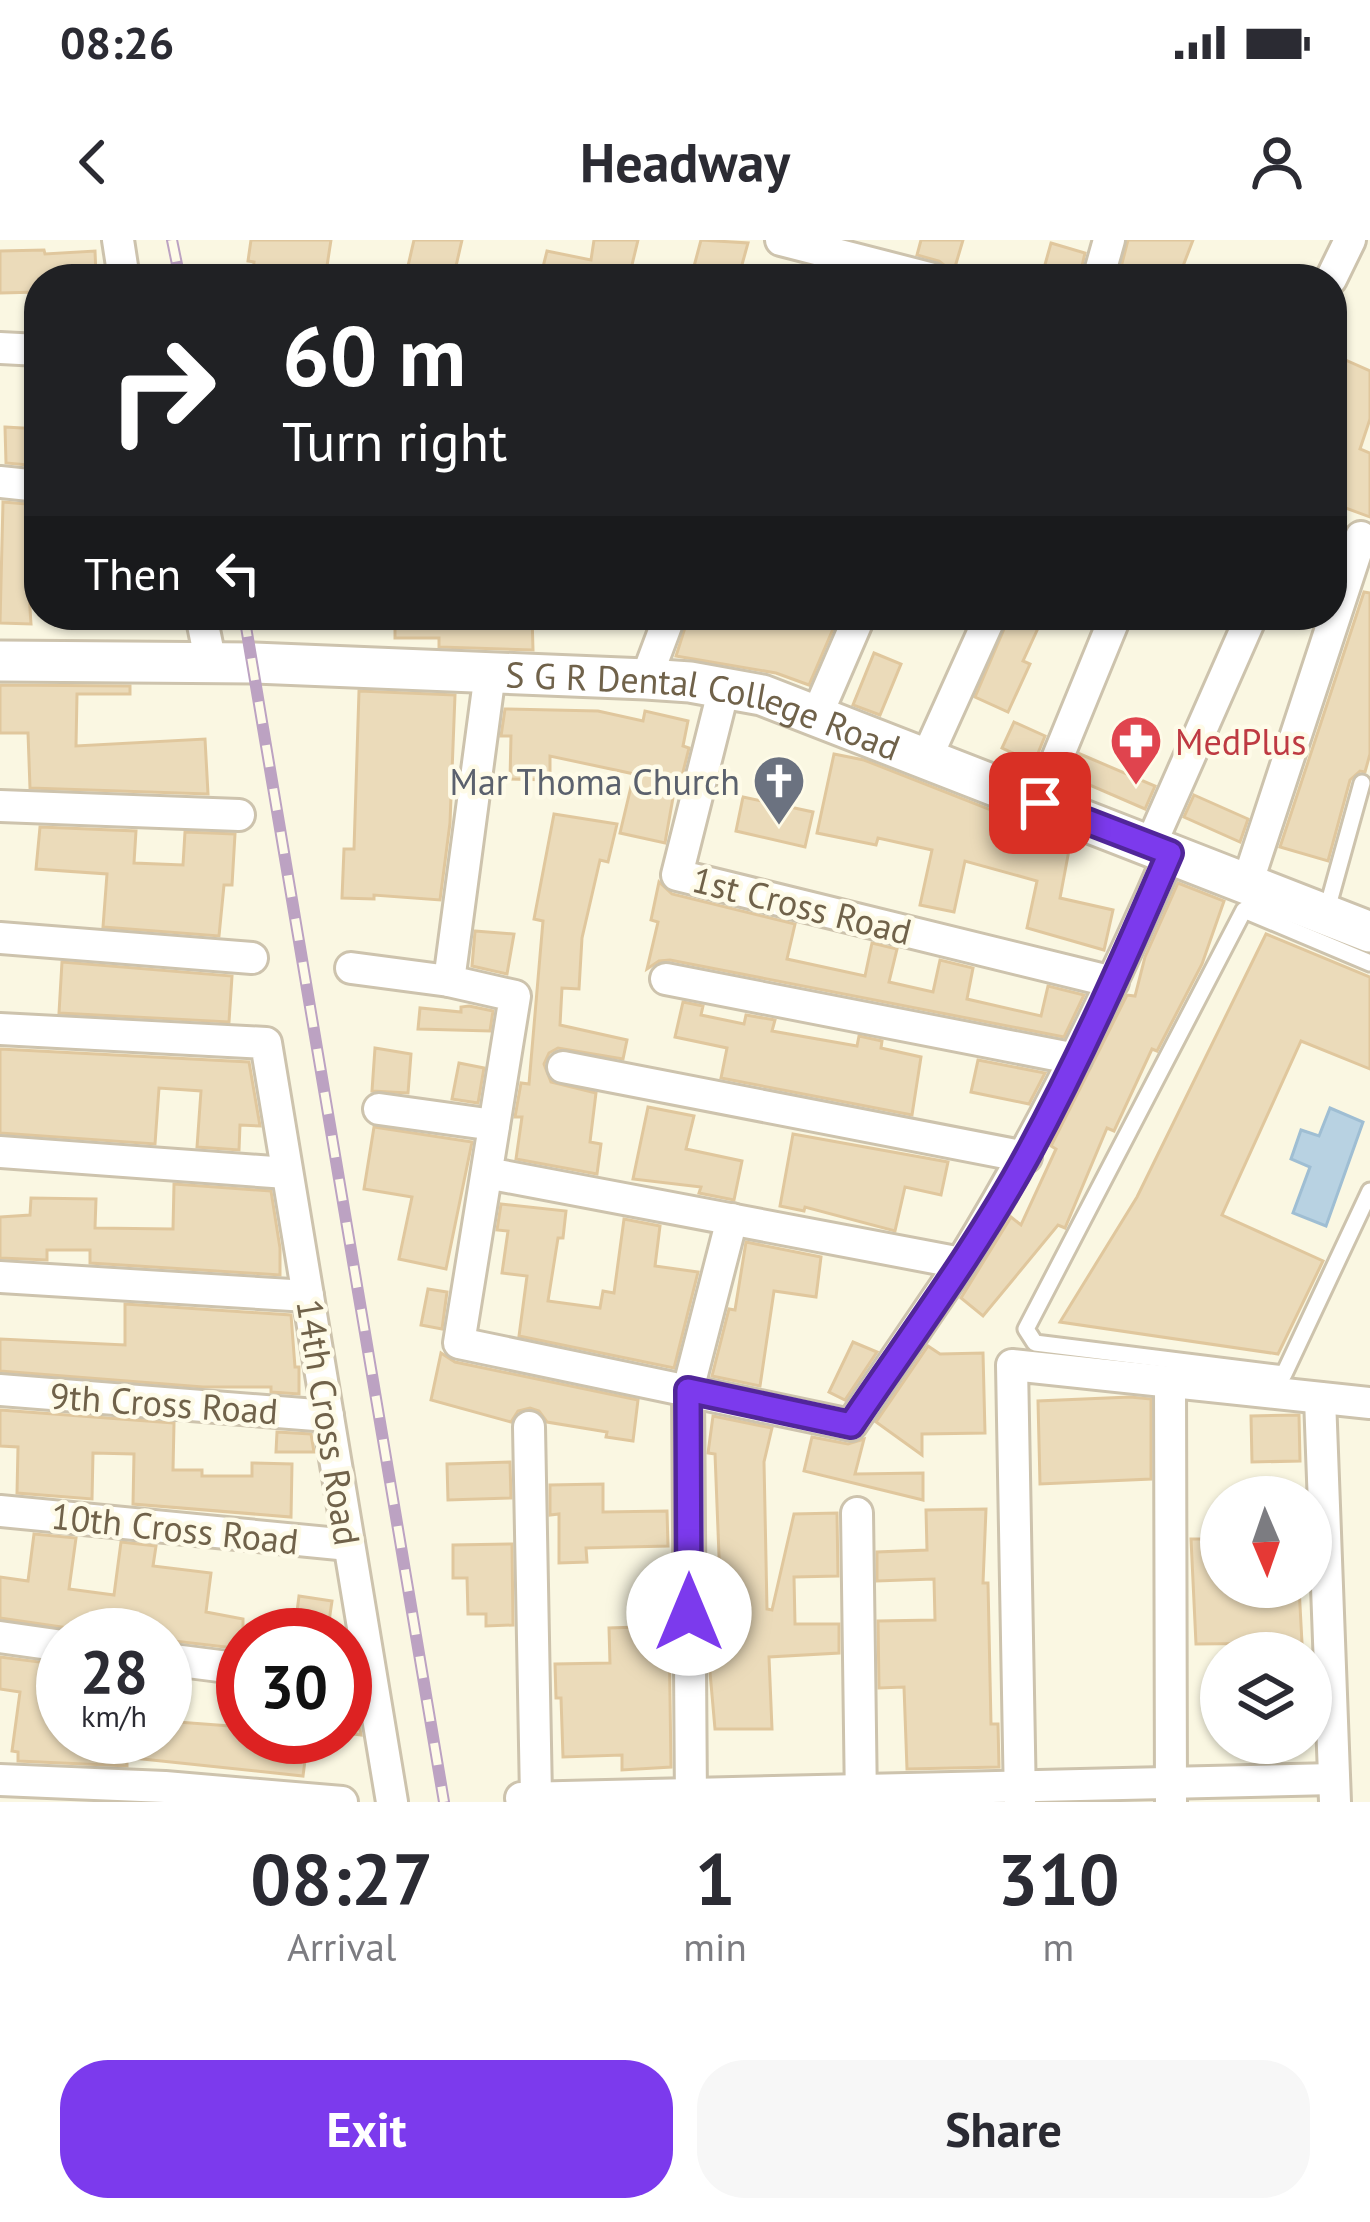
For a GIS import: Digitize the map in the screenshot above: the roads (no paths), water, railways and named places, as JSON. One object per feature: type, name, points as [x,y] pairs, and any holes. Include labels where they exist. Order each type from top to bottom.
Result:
[{"type":"street","points":[[781,240],[875,264]]},
{"type":"street","points":[[204,630],[211,664]]},
{"type":"street","points":[[646,679],[664,630]]},
{"type":"street","points":[[816,717],[854,630]]},
{"type":"street","points":[[926,759],[985,630]]},
{"type":"street","points":[[1040,803],[1110,630]]},
{"type":"street","points":[[351,968],[515,996],[459,1342],[851,1425],[961,1263],[1026,1157],[1076,1059],[1114,982],[1160,849],[1246,630]]},
{"type":"street","points":[[1247,884],[1325,630]]},
{"type":"street","name":"S G R Dental College Road","points":[[0,661],[646,679],[762,695],[1370,932]]},
{"type":"street","points":[[449,982],[490,673]]},
{"type":"street","name":"1st Cross Road","points":[[724,688],[676,875],[1114,982]]},
{"type":"street","points":[[0,806],[239,815]]},
{"type":"street","points":[[0,938],[252,958]]},
{"type":"street","points":[[665,979],[1076,1059]]},
{"type":"street","name":"14th Cross Road","points":[[0,1029],[266,1043],[349,1545],[354,1608]]},
{"type":"street","points":[[563,1067],[1026,1157]]},
{"type":"street","points":[[379,1109],[494,1125]]},
{"type":"street","points":[[0,1152],[287,1173]]},
{"type":"street","points":[[487,1173],[961,1263]]},
{"type":"street","points":[[691,1797],[688,1390],[732,1220]]},
{"type":"street","points":[[0,1277],[308,1296]]},
{"type":"street","points":[[1020,1794],[1012,1365],[1370,1403]]},
{"type":"street","points":[[1170,1382],[1171,1792]]},
{"type":"street","name":"9th Cross Road","points":[[0,1390],[328,1416]]},
{"type":"street","points":[[529,1427],[528,1798],[1334,1791],[1320,1397]]},
{"type":"street","name":"10th Cross Road","points":[[0,1510],[349,1545]]},
{"type":"street","points":[[857,1513],[861,1795]]},
{"type":"street","points":[[0,1637],[36,1642]]},
{"type":"street","name":"14th Cross Road","points":[[372,1730],[392,1802]]},
{"type":"street","points":[[0,1780],[165,1786],[342,1802]]},
{"type":"lane","points":[[1325,914],[1362,783]]},
{"type":"lane","points":[[1370,963],[1244,910],[1026,1329],[1035,1343],[1284,1374],[1370,1191]]},
{"type":"water","points":[[1330,1108],[1363,1122],[1326,1226],[1293,1213],[1310,1167],[1291,1159],[1301,1130],[1319,1136]]},
{"type":"railway","points":[[172,240],[177,264]]},
{"type":"railway","points":[[247,630],[444,1802]]},
{"type":"place","name":"MedPlus","points":[[1136,787]]},
{"type":"place","name":"Mar Thoma Church","points":[[779,827]]}]
